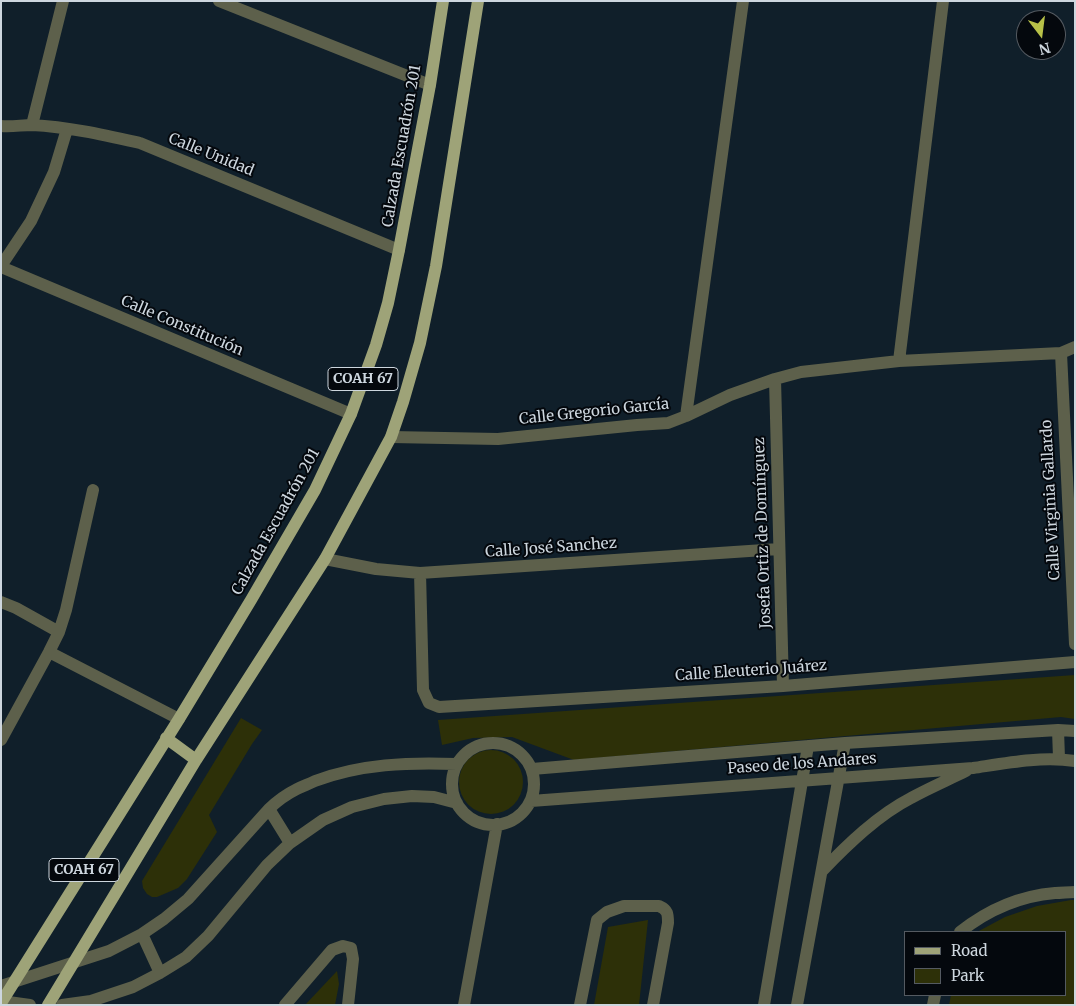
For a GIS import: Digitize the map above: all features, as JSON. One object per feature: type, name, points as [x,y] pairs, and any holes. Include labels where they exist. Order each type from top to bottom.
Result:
[{"type":"main road","name":"Calzada Escuadrón 201","points":[[2,1002],[251,600],[315,490],[351,414],[376,345],[388,303],[430,85],[443,1]]},
{"type":"main road","name":"COAH 67","points":[[48,1005],[196,760],[325,559],[391,437],[420,343],[436,266],[478,1]]},
{"type":"main road","points":[[166,738],[196,760]]},
{"type":"street","points":[[32,126],[63,1]]},
{"type":"street","points":[[219,1],[430,85]]},
{"type":"street","points":[[686,416],[743,1]]},
{"type":"street","points":[[899,361],[943,1]]},
{"type":"street","name":"Calle Unidad","points":[[1,126],[67,129],[104,134],[140,143],[399,250]]},
{"type":"street","points":[[1,267],[31,221],[54,172],[67,129]]},
{"type":"street","name":"Calle Constitución","points":[[1,267],[351,414]]},
{"type":"street","points":[[1061,353],[1075,347]]},
{"type":"street","name":"Calle Gregorio García","points":[[391,437],[498,439],[668,423],[730,395],[801,372],[899,361],[1061,353]]},
{"type":"street","name":"Calle Virginia Gallardo","points":[[1061,353],[1075,644]]},
{"type":"street","name":"Josefa Ortiz de Domínguez","points":[[775,379],[783,686]]},
{"type":"street","points":[[1,740],[59,632],[68,601],[93,490]]},
{"type":"street","name":"Calle José Sanchez","points":[[325,559],[376,569],[420,573],[779,549]]},
{"type":"street","name":"Calle Eleuterio Juárez","points":[[420,573],[423,690],[429,703],[439,707],[783,686],[1075,662]]},
{"type":"street","points":[[1,602],[16,608],[59,632]]},
{"type":"street","points":[[49,652],[179,719]]},
{"type":"street","points":[[1058,730],[1059,758]]},
{"type":"street","name":"Paseo de los Andares","points":[[532,769],[845,743],[1058,730],[1075,731]]},
{"type":"street","points":[[496,743],[511,746],[524,756],[532,769],[534,790],[531,801],[523,813],[511,821],[485,824],[474,819],[464,812],[453,794],[453,774],[457,764],[467,752],[480,744],[496,743]]},
{"type":"street","points":[[797,1005],[845,743]]},
{"type":"street","points":[[764,1005],[808,746]]},
{"type":"street","name":"Paseo de los Andares","points":[[531,801],[973,768],[1059,758],[1075,760]]},
{"type":"street","points":[[1,986],[109,951],[142,934],[188,899],[268,809],[298,788],[336,774],[360,769],[423,763],[457,764]]},
{"type":"street","points":[[822,871],[878,819],[909,798],[973,768]]},
{"type":"street","points":[[62,1005],[91,1001],[133,987],[160,974],[186,957],[208,936],[267,865],[290,842],[323,820],[352,807],[384,799],[412,796],[434,797],[457,803]]},
{"type":"street","points":[[268,809],[290,842]]},
{"type":"street","points":[[464,1005],[497,824]]},
{"type":"street","points":[[961,931],[975,920],[1005,904],[1038,894],[1075,892]]},
{"type":"street","points":[[580,1005],[597,920],[608,912],[624,906],[659,906],[665,908],[668,915],[668,923],[653,1005]]},
{"type":"street","points":[[142,934],[160,974]]},
{"type":"street","points":[[285,1005],[332,950],[343,946],[350,948],[354,959],[348,1005]]},
{"type":"street","points":[[2,1002],[30,1005]]},
{"type":"green space","points":[[1075,675],[1075,719],[1061,717],[574,760],[512,737],[473,738],[442,745],[438,720]]},
{"type":"green space","points":[[241,718],[262,730],[209,815],[217,832],[187,879],[178,888],[157,897],[152,897],[143,888],[142,881]]},
{"type":"green space","points":[[491,750],[509,756],[517,764],[523,782],[517,800],[509,808],[491,814],[473,808],[465,800],[459,782],[465,764],[473,756]]},
{"type":"green space","points":[[1075,900],[1075,1005],[949,1005],[951,996],[1066,996],[1066,931],[979,931],[1005,917],[1037,906]]},
{"type":"green space","points":[[648,920],[639,1005],[594,1005],[608,927]]},
{"type":"green space","points":[[337,971],[339,984],[335,1005],[305,1005]]}]
